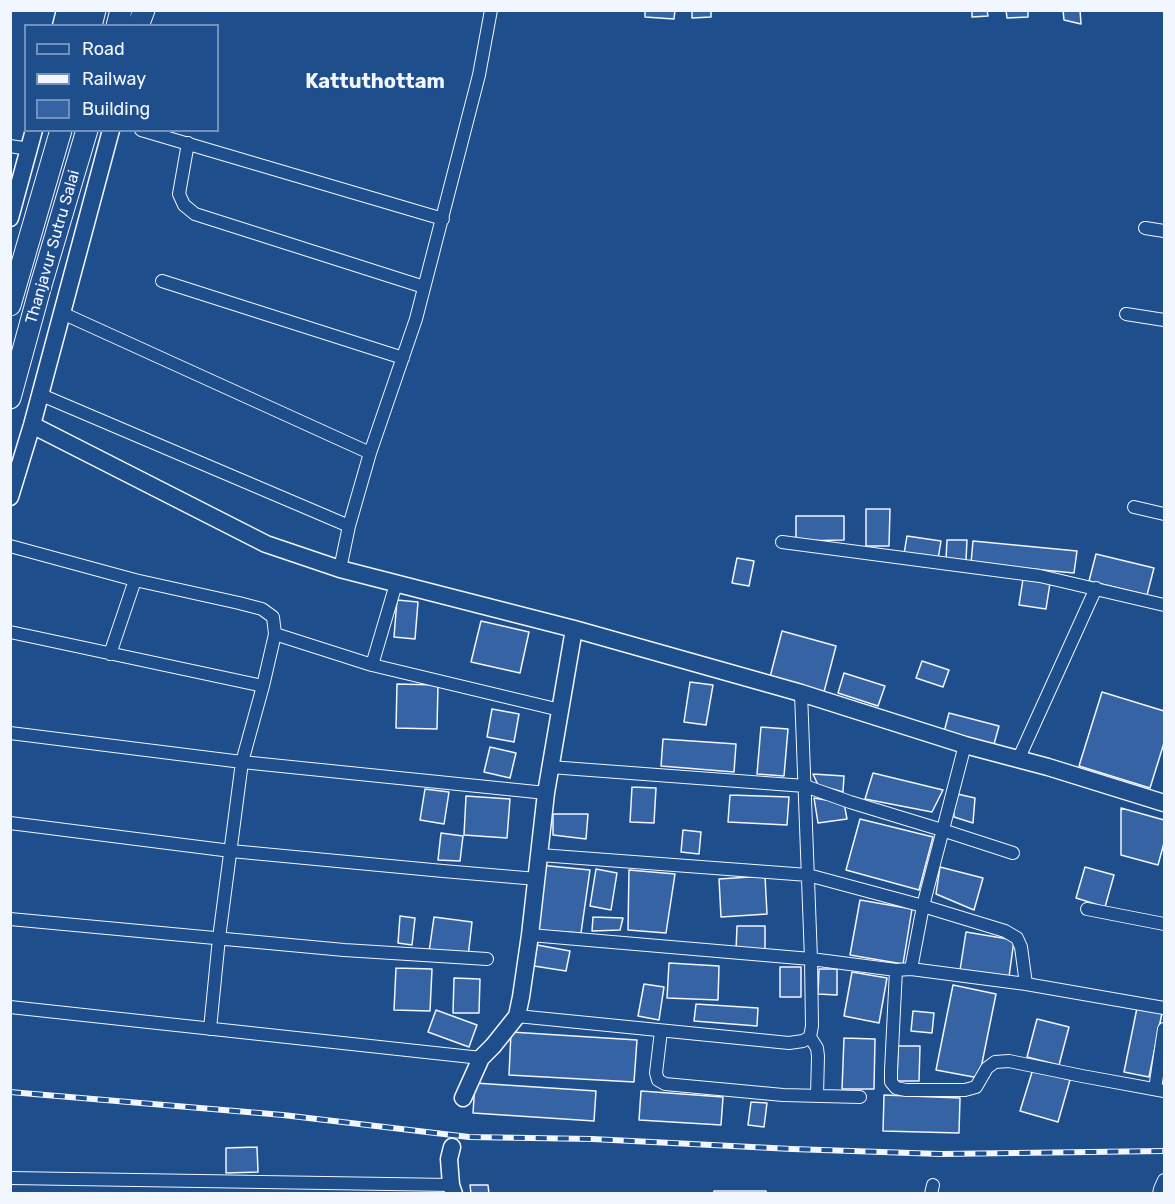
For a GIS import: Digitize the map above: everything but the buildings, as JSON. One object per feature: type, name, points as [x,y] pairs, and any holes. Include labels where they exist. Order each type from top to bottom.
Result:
[{"type":"highway","name":"Thanjavur Sutru Salai","points":[[10,305],[60,132]]},
{"type":"highway","name":"Thanjavur Sutru Salai","points":[[10,398],[86,132]]},
{"type":"street","points":[[340,569],[349,526],[370,453],[416,319],[479,75],[491,10]]},
{"type":"street","points":[[10,218],[33,132]]},
{"type":"street","points":[[10,497],[32,425],[110,132]]},
{"type":"street","points":[[148,132],[443,219]]},
{"type":"street","points":[[188,143],[179,194],[184,205],[195,214],[424,287]]},
{"type":"street","points":[[10,146],[29,148]]},
{"type":"street","points":[[1145,228],[1164,231]]},
{"type":"street","points":[[162,281],[403,358]]},
{"type":"street","points":[[62,312],[370,453]]},
{"type":"street","points":[[1126,314],[1164,320]]},
{"type":"street","points":[[39,394],[349,526]]},
{"type":"street","points":[[32,425],[266,544],[340,569],[574,629],[801,693],[965,745],[1048,767],[1164,803]]},
{"type":"street","points":[[1134,507],[1164,514]]},
{"type":"street","points":[[782,543],[1040,576],[1164,605]]},
{"type":"street","points":[[10,546],[135,580],[262,609],[273,617],[275,634],[242,762],[219,938],[210,1029]]},
{"type":"street","points":[[110,654],[135,580]]},
{"type":"street","points":[[372,665],[396,584]]},
{"type":"street","points":[[1018,759],[1096,588]]},
{"type":"street","points":[[463,1098],[481,1058],[517,1016],[530,935],[546,793],[574,629]]},
{"type":"street","points":[[10,632],[263,686]]},
{"type":"street","points":[[275,634],[372,665],[560,710]]},
{"type":"street","points":[[801,693],[811,959],[812,1026],[810,1037],[818,1056],[817,1096]]},
{"type":"street","points":[[10,733],[242,762],[546,793]]},
{"type":"street","points":[[911,969],[923,906],[965,745]]},
{"type":"street","points":[[550,766],[805,786],[1013,853]]},
{"type":"street","points":[[10,823],[231,850],[537,879]]},
{"type":"street","points":[[540,855],[808,875],[1005,931],[1017,938],[1021,947],[1026,984]]},
{"type":"street","points":[[1087,909],[1164,924]]},
{"type":"street","points":[[10,919],[344,950],[487,959]]},
{"type":"street","points":[[530,935],[811,959],[897,970],[911,969],[1026,984],[1164,1008]]},
{"type":"street","points":[[897,970],[891,1070],[891,1082],[896,1088],[965,1090],[976,1087],[987,1068],[995,1062],[1009,1061],[1082,1077],[1160,1090],[1164,1029]]},
{"type":"street","points":[[10,1007],[481,1058]]},
{"type":"street","points":[[517,1016],[789,1043],[803,1041],[810,1037]]},
{"type":"street","points":[[661,1031],[656,1073],[658,1080],[665,1084],[783,1095],[860,1097]]},
{"type":"street","points":[[10,1178],[453,1189],[449,1159],[452,1147]]},
{"type":"street","points":[[162,1180],[162,1194]]},
{"type":"street","points":[[1160,1194],[1164,1180]]},
{"type":"railway","points":[[10,1092],[283,1115],[469,1137],[592,1139],[941,1154],[1164,1151]]},
{"type":"district","name":"Kattuthottam","points":[[375,82]]}]
